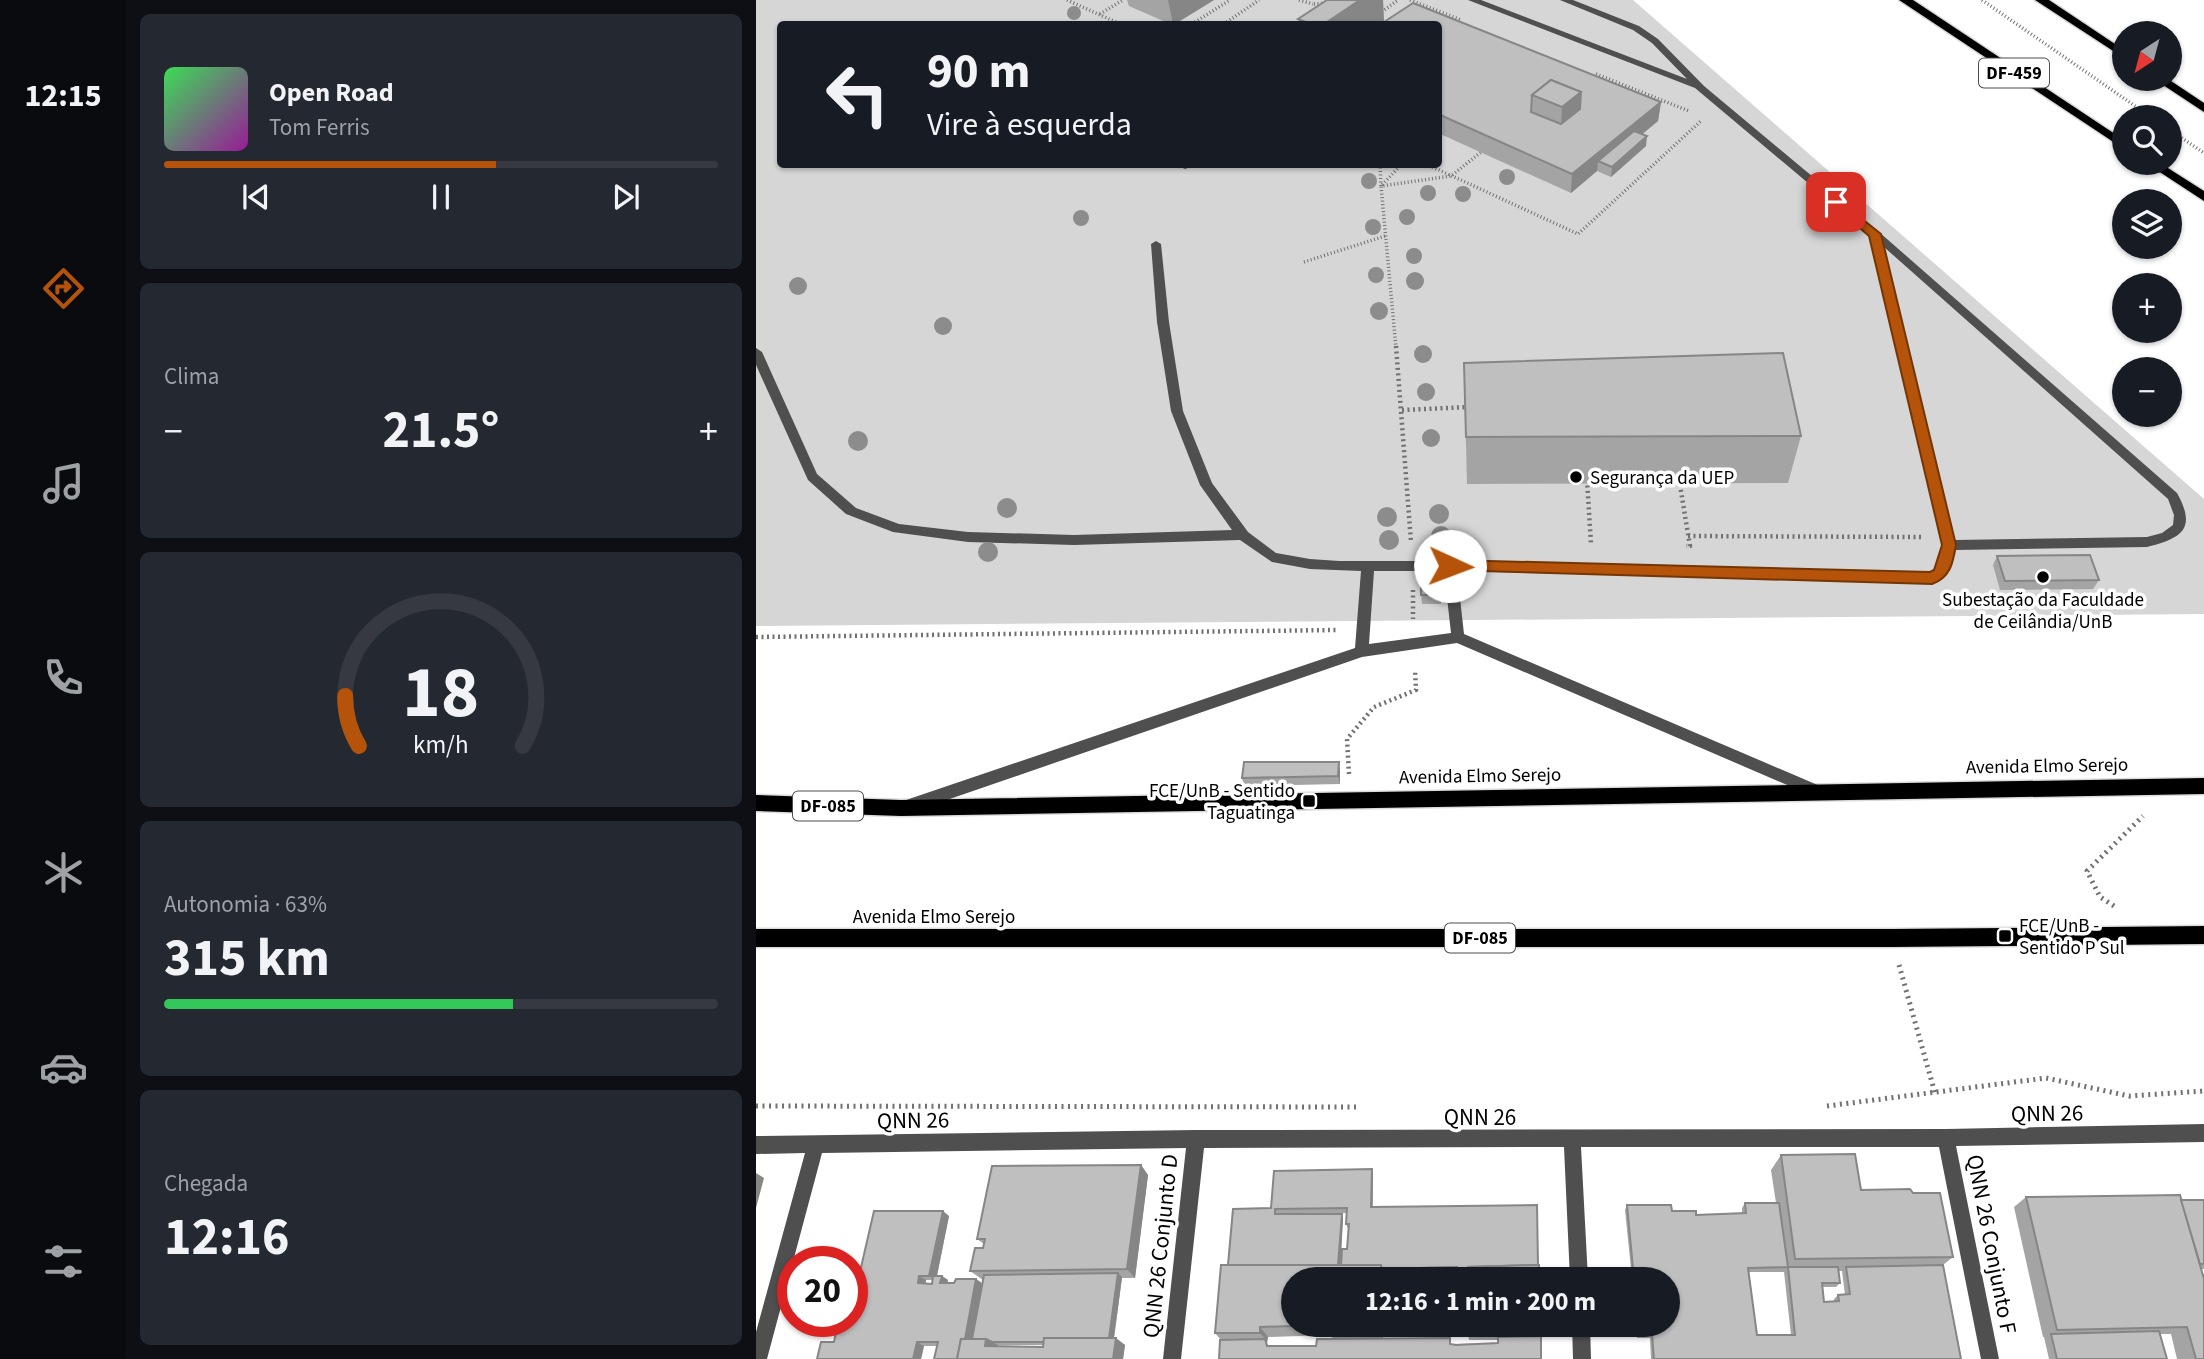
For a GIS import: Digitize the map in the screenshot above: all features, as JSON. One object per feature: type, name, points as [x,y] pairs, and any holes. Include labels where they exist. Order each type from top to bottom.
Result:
[{"type":"main road","name":"DF-459","points":[[1905,0],[2112,137]]},
{"type":"main road","points":[[2041,0],[2112,47]]},
{"type":"main road","points":[[2178,91],[2204,108]]},
{"type":"main road","points":[[2170,175],[2204,197]]},
{"type":"main road","name":"Avenida Elmo Serejo","points":[[756,803],[901,808],[2204,786]]},
{"type":"main road","name":"Avenida Elmo Serejo","points":[[756,938],[1892,939],[2204,935]]},
{"type":"street","points":[[1474,0],[1702,88]]},
{"type":"street","points":[[1564,0],[1648,36],[1702,88],[1875,234],[2173,496],[2182,515],[2181,526],[2176,531],[2164,538],[2147,542],[1949,545]]},
{"type":"street","points":[[1156,244],[1163,322],[1177,411],[1206,485],[1243,535],[1265,553],[1288,561],[1368,566],[1932,578],[1945,566],[1949,545],[1875,234]]},
{"type":"street","points":[[756,352],[812,477],[850,511],[898,529],[968,537],[1074,540],[1243,535]]},
{"type":"street","points":[[1362,651],[1368,566]]},
{"type":"street","points":[[1450,566],[1458,636]]},
{"type":"street","points":[[901,808],[1362,651],[1458,636],[1815,791]]},
{"type":"street","name":"QNN 26","points":[[756,1145],[1196,1139],[1946,1138],[2204,1133]]},
{"type":"street","name":"QNN 26 Conjunto F","points":[[1946,1138],[1990,1359]]},
{"type":"street","name":"QNN 26 Conjunto D","points":[[1172,1359],[1196,1139]]},
{"type":"street","points":[[1572,1140],[1578,1267]]},
{"type":"street","points":[[758,1359],[816,1144]]},
{"type":"street","points":[[1581,1337],[1582,1359]]},
{"type":"path","points":[[1067,0],[1113,21]]},
{"type":"path","points":[[1099,15],[1124,0]]},
{"type":"path","points":[[1197,21],[1230,0]]},
{"type":"path","points":[[1228,21],[1259,0]]},
{"type":"path","points":[[1298,0],[1326,6]]},
{"type":"path","points":[[1375,17],[1398,0]]},
{"type":"path","points":[[1982,0],[2134,105]]},
{"type":"path","points":[[1314,4],[1338,2]]},
{"type":"path","points":[[1434,168],[1578,234],[1704,118]]},
{"type":"path","points":[[2182,138],[2204,153]]},
{"type":"path","points":[[1381,186],[1451,176],[1487,148]]},
{"type":"path","points":[[1380,168],[1402,410],[1412,566]]},
{"type":"path","points":[[1381,186],[1398,168]]},
{"type":"path","points":[[1304,262],[1385,236]]},
{"type":"path","points":[[1402,410],[1471,407]]},
{"type":"path","points":[[1586,472],[1591,548],[1603,547]]},
{"type":"path","points":[[1677,546],[1690,546],[1678,473]]},
{"type":"path","points":[[1688,536],[1933,537]]},
{"type":"path","points":[[756,637],[1363,629]]},
{"type":"path","points":[[1349,776],[1348,739],[1374,707],[1416,690],[1415,641]]},
{"type":"path","points":[[2158,936],[2100,897],[2087,870],[2174,786]]},
{"type":"path","points":[[1903,979],[1935,1093]]},
{"type":"path","points":[[1824,1107],[2046,1078],[2129,1096],[2204,1091]]},
{"type":"path","points":[[756,1106],[1366,1107]]},
{"type":"shaded area","points":[[756,0],[1633,0],[2112,419],[2112,427],[2122,427],[2204,499],[2204,614],[756,626]]},
{"type":"building","points":[[1327,0],[1360,0],[1328,21],[1298,19]]},
{"type":"building","points":[[1413,3],[1661,102],[1572,174],[1442,116],[1442,21],[1386,21]],"holes":[[[1551,80],[1581,92],[1580,109],[1561,124],[1531,112],[1532,95]]]},
{"type":"building","points":[[1551,80],[1581,92],[1562,107],[1532,95]]},
{"type":"building","points":[[1634,131],[1647,136],[1612,167],[1598,161]]},
{"type":"building","points":[[1783,353],[1801,436],[1466,437],[1464,363]]},
{"type":"building","points":[[2090,555],[2099,580],[2005,581],[1997,556]]},
{"type":"building","points":[[1421,579],[1441,579],[1441,595],[1421,595]]},
{"type":"building","points":[[1244,762],[1339,762],[1338,776],[1242,778]]},
{"type":"building","points":[[1855,1154],[1861,1190],[1910,1189],[1913,1193],[1940,1193],[1953,1257],[1795,1259],[1781,1155]]},
{"type":"building","points":[[1141,1165],[1127,1269],[970,1271],[975,1248],[983,1248],[985,1239],[977,1239],[992,1166]]},
{"type":"building","points":[[1372,1169],[1371,1207],[1537,1205],[1538,1265],[1341,1265],[1342,1249],[1347,1249],[1347,1208],[1275,1209],[1275,1214],[1342,1214],[1338,1265],[1228,1265],[1233,1209],[1271,1208],[1274,1171]]},
{"type":"building","points":[[2180,1195],[2204,1279],[2204,1359],[2196,1359],[2187,1327],[2057,1330],[2026,1197]]},
{"type":"building","points":[[2181,1200],[2204,1200],[2204,1264],[2200,1264]]},
{"type":"building","points":[[1745,1203],[1779,1203],[1788,1267],[1838,1267],[1840,1283],[1822,1283],[1824,1302],[1839,1301],[1838,1295],[1850,1294],[1846,1267],[1943,1265],[1961,1359],[1654,1359],[1652,1337],[1680,1337],[1680,1267],[1633,1267],[1627,1205],[1671,1205],[1672,1211],[1696,1211],[1696,1215],[1746,1213]],"holes":[[[1788,1267],[1795,1335],[1757,1335],[1748,1268]]]},
{"type":"building","points":[[874,1211],[943,1211],[929,1276],[919,1276],[918,1283],[932,1284],[933,1276],[942,1276],[940,1283],[954,1283],[956,1279],[976,1279],[965,1339],[961,1339],[957,1359],[934,1359],[938,1342],[917,1342],[913,1359],[817,1359],[821,1342],[834,1342],[835,1337],[868,1337],[866,1246]]},
{"type":"building","points":[[1221,1265],[1381,1265],[1281,1267],[1281,1326],[1260,1327],[1260,1333],[1215,1333]]},
{"type":"building","points":[[1539,1265],[1539,1267],[1468,1267]]},
{"type":"building","points":[[1118,1273],[1109,1338],[1044,1338],[1044,1342],[992,1342],[972,1339],[984,1275]]},
{"type":"building","points":[[2159,1331],[2167,1359],[2057,1359],[2051,1334]]},
{"type":"building","points":[[1498,1337],[1541,1337],[1541,1359],[1219,1359],[1220,1340],[1265,1339],[1267,1346],[1316,1346],[1317,1339],[1450,1338],[1450,1344],[1456,1345],[1498,1343]]},
{"type":"building","points":[[1044,1338],[1116,1338],[1113,1359],[957,1359],[961,1339],[986,1339],[985,1346],[1043,1347]]},
{"type":"place","name":"Segurança da UEP","points":[[1576,477]]},
{"type":"place","name":"Subestação da Faculdade de Ceilândia/UnB","points":[[2043,577]]},
{"type":"place","name":"FCE/UnB - Sentido Taguatinga","points":[[1309,801]]},
{"type":"place","name":"FCE/UnB - Sentido P Sul","points":[[2005,936]]},
{"type":"route","points":[[1450,566],[1932,578],[1939,574],[1945,566],[1949,545],[1875,234],[1836,202]]}]
